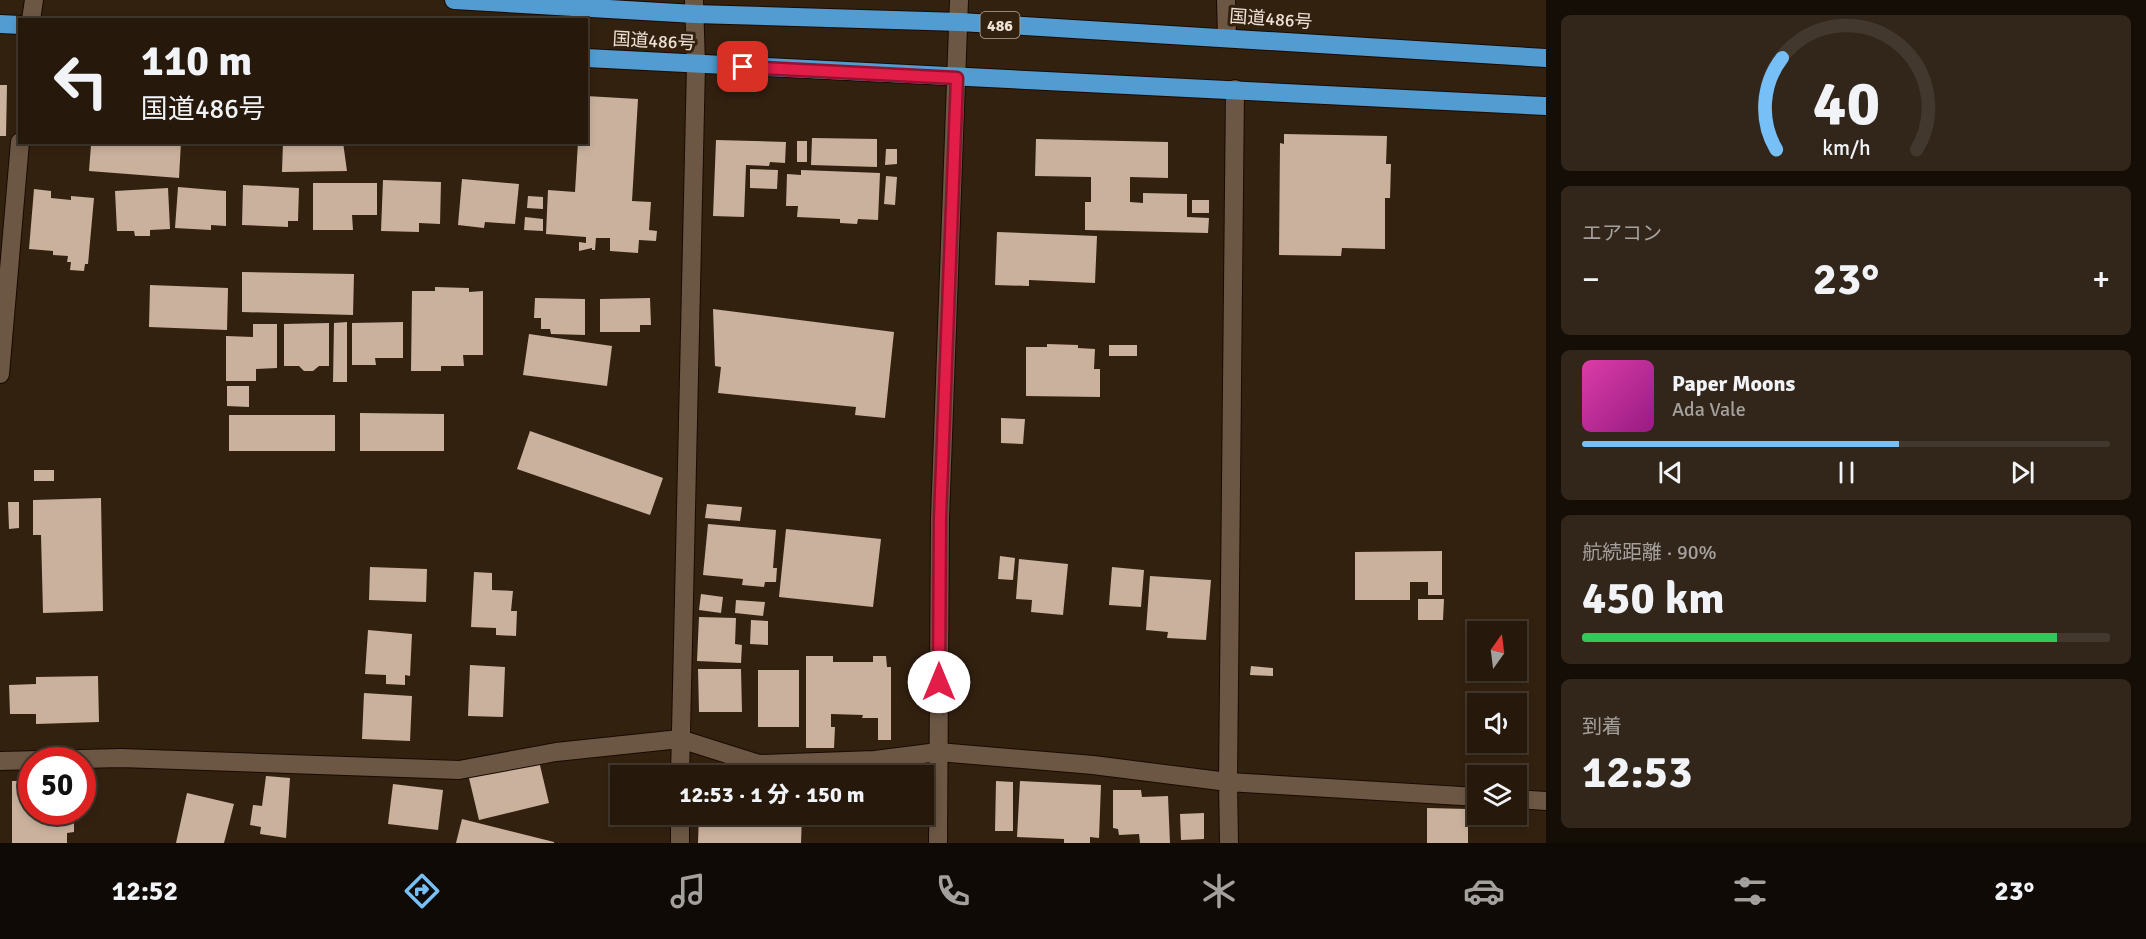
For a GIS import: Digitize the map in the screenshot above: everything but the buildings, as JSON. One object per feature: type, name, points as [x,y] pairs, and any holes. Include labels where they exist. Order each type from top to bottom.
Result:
[{"type":"highway","name":"国道486号","points":[[454,0],[694,7],[1227,37],[1546,58]]},
{"type":"highway","points":[[0,24],[18,25]]},
{"type":"highway","name":"国道486号","points":[[588,58],[1546,106]]},
{"type":"street","points":[[31,18],[34,0]]},
{"type":"street","points":[[938,843],[940,518],[960,22],[959,0]]},
{"type":"street","points":[[1226,0],[1227,37]]},
{"type":"street","points":[[680,765],[696,65],[694,7]]},
{"type":"street","points":[[1229,843],[1235,89]]},
{"type":"street","points":[[0,374],[20,144]]},
{"type":"street","points":[[0,761],[122,758],[459,770],[556,752],[681,739],[759,764],[875,760],[939,752],[1082,764],[1228,782],[1467,796]]},
{"type":"street","points":[[1527,800],[1546,801]]},
{"type":"street","points":[[680,825],[680,843]]},
{"type":"route","points":[[743,67],[957,78],[940,518],[939,682]]}]
